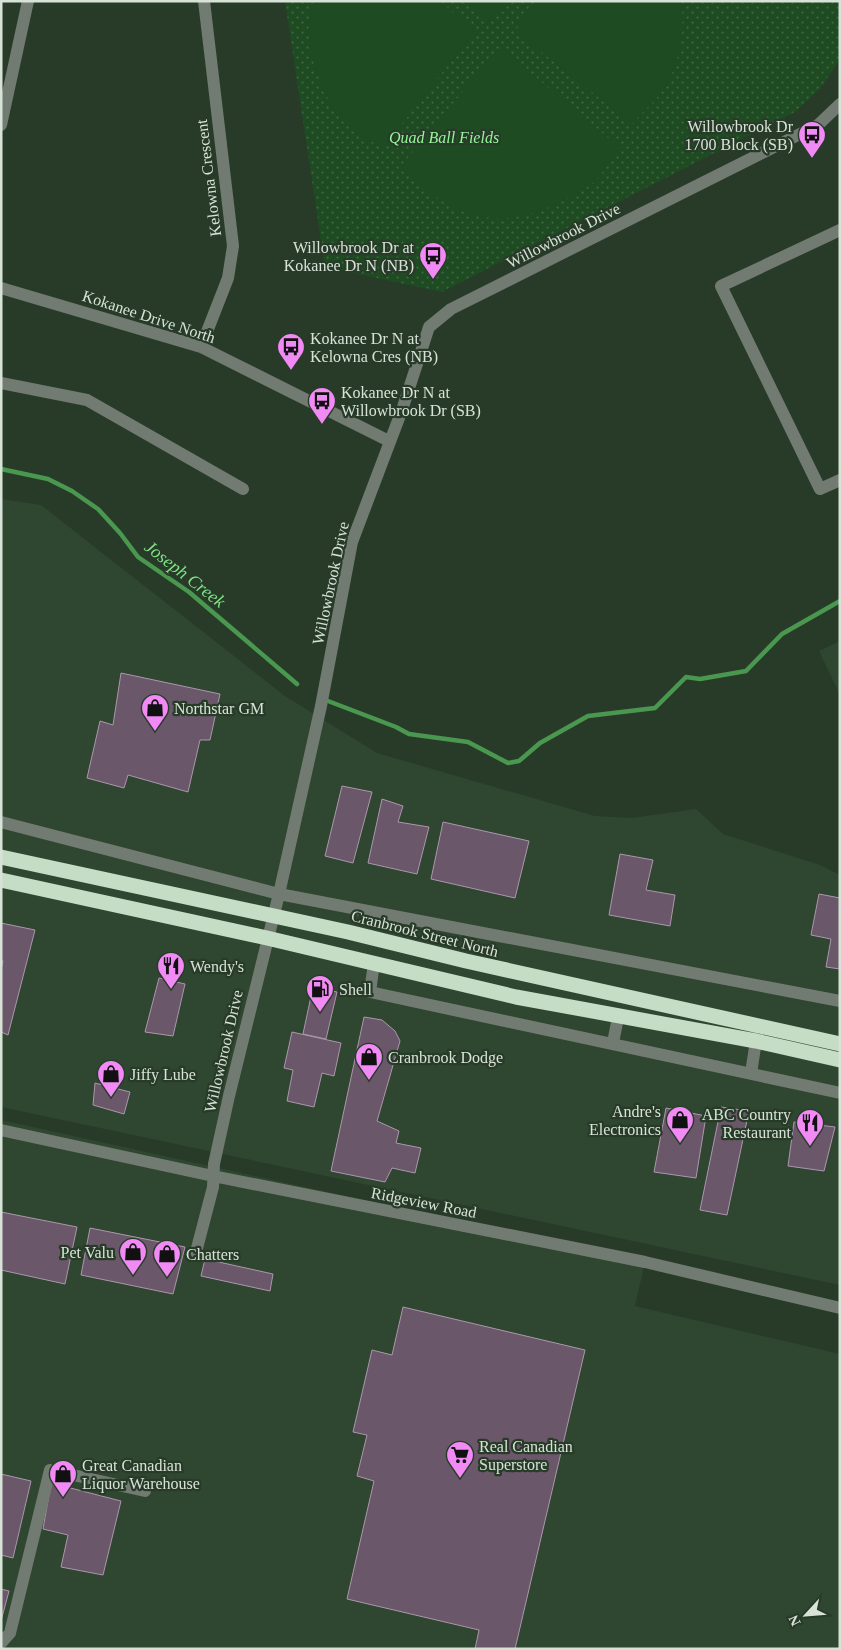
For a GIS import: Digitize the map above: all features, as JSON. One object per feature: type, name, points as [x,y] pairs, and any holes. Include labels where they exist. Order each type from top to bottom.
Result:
[{"type":"highway","name":"Cranbrook Street North","points":[[1,857],[273,916],[840,1044]]},
{"type":"highway","points":[[1,880],[267,938],[516,996],[756,1041],[840,1060]]},
{"type":"street","points":[[1,125],[28,1]]},
{"type":"street","name":"Kelowna Crescent","points":[[201,347],[228,278],[233,246],[204,1]]},
{"type":"street","name":"Willowbrook Drive","points":[[196,1252],[226,1106],[279,894],[321,706],[352,542],[429,327],[452,309],[818,125],[840,104]]},
{"type":"street","points":[[840,230],[721,286],[820,489],[840,480]]},
{"type":"street","name":"Kokanee Drive North","points":[[1,288],[201,347],[389,441]]},
{"type":"street","points":[[1,383],[87,400],[244,490]]},
{"type":"street","points":[[1,822],[279,894],[840,1001]]},
{"type":"street","points":[[374,963],[370,992],[840,1093]]},
{"type":"street","points":[[614,1044],[618,1016]]},
{"type":"street","points":[[751,1073],[756,1041]]},
{"type":"street","name":"Ridgeview Road","points":[[1,1130],[213,1176],[645,1262],[840,1308]]},
{"type":"street","points":[[1,1643],[10,1633],[50,1470]]},
{"type":"street","points":[[64,1474],[145,1491]]},
{"type":"shaded area","points":[[1,499],[41,505],[285,696],[377,753],[595,816],[632,818],[696,809],[723,834],[820,865],[840,875],[840,1285],[1,1107]]},
{"type":"shaded area","points":[[840,641],[840,695],[819,651]]},
{"type":"shaded area","points":[[1,1120],[645,1262],[635,1306],[840,1354],[840,1649],[1,1649]]},
{"type":"green space","name":"Quad Ball Fields","points":[[285,1],[840,1],[840,59],[820,89],[795,112],[442,292],[325,267]]},
{"type":"green space","points":[[313,1],[440,1],[475,31],[383,148],[346,125],[335,111],[323,88],[310,48],[309,24]]},
{"type":"green space","points":[[468,1],[510,1],[500,15],[488,20]]},
{"type":"green space","points":[[537,1],[682,1],[682,34],[675,67],[662,92],[632,124],[515,31]]},
{"type":"green space","points":[[500,47],[619,147],[598,177],[579,192],[538,211],[516,217],[495,218],[475,215],[456,208],[437,197],[401,166]]},
{"type":"building","name":"Northstar GM","points":[[121,673],[220,694],[210,740],[200,740],[188,792],[128,775],[124,788],[87,778],[100,721],[113,725]]},
{"type":"building","points":[[342,786],[372,792],[353,863],[325,856]]},
{"type":"building","points":[[382,799],[403,806],[398,822],[429,827],[417,874],[368,863]]},
{"type":"building","points":[[443,822],[529,841],[515,898],[431,879]]},
{"type":"building","points":[[620,854],[653,860],[646,890],[675,895],[670,926],[609,915]]},
{"type":"building","points":[[819,894],[840,898],[840,969],[826,967],[831,939],[811,935]]},
{"type":"building","points":[[1,923],[35,930],[8,1035],[1,1032],[1,970],[3,961],[1,960]]},
{"type":"building","points":[[159,978],[185,984],[173,1036],[145,1032]]},
{"type":"building","name":"Shell","points":[[313,987],[337,992],[326,1039],[303,1034]]},
{"type":"building","name":"Cranbrook Dodge","points":[[364,1017],[382,1020],[395,1031],[400,1041],[377,1121],[399,1131],[396,1143],[421,1148],[415,1173],[392,1168],[385,1182],[331,1171]]},
{"type":"building","points":[[292,1032],[341,1043],[334,1076],[322,1073],[314,1107],[287,1101],[293,1070],[284,1068]]},
{"type":"building","name":"Jiffy Lube","points":[[95,1083],[130,1092],[124,1114],[93,1105]]},
{"type":"building","points":[[721,1107],[749,1111],[727,1215],[700,1210]]},
{"type":"building","name":"Andre's Electronics","points":[[666,1108],[706,1116],[696,1178],[654,1172]]},
{"type":"building","name":"ABC Country Restaurant","points":[[794,1122],[835,1127],[824,1171],[788,1166]]},
{"type":"building","points":[[1,1212],[77,1227],[65,1284],[1,1270]]},
{"type":"building","points":[[90,1228],[185,1247],[173,1294],[81,1275]]},
{"type":"building","points":[[205,1259],[273,1274],[270,1291],[201,1276]]},
{"type":"building","name":"Real Canadian Superstore","points":[[403,1307],[585,1350],[515,1649],[475,1649],[479,1630],[347,1599],[374,1481],[357,1476],[367,1435],[353,1432],[372,1350],[392,1355]]},
{"type":"building","points":[[1,1474],[31,1481],[13,1558],[1,1555]]},
{"type":"building","points":[[51,1483],[121,1501],[103,1575],[61,1567],[68,1535],[43,1529]]},
{"type":"building","points":[[1,1589],[9,1591],[1,1621]]},
{"type":"waterway","name":"Joseph Creek","points":[[1,469],[48,479],[72,491],[98,509],[120,533],[138,557],[189,592],[297,684]]},
{"type":"waterway","name":"Joseph Creek","points":[[328,701],[396,727],[409,734],[468,742],[508,763],[519,761],[540,743],[588,716],[655,708],[686,677],[700,679],[746,671],[782,634],[840,601]]},
{"type":"place","name":"Willowbrook Dr 1700 Block (SB)","points":[[812,159]]},
{"type":"place","name":"Willowbrook Dr at Kokanee Dr N (NB)","points":[[433,280]]},
{"type":"place","name":"Kokanee Dr N at Kelowna Cres (NB)","points":[[291,371]]},
{"type":"place","name":"Kokanee Dr N at Willowbrook Dr (SB)","points":[[322,425]]},
{"type":"place","name":"Northstar GM","points":[[155,732]]},
{"type":"place","name":"Wendy's","points":[[171,990]]},
{"type":"place","name":"Shell","points":[[320,1013]]},
{"type":"place","name":"Cranbrook Dodge","points":[[369,1081]]},
{"type":"place","name":"Jiffy Lube","points":[[111,1098]]},
{"type":"place","name":"Andre's Electronics","points":[[680,1144]]},
{"type":"place","name":"ABC Country Restaurant","points":[[810,1147]]},
{"type":"place","name":"Pet Valu","points":[[133,1276]]},
{"type":"place","name":"Chatters","points":[[167,1278]]},
{"type":"place","name":"Real Canadian Superstore","points":[[460,1479]]},
{"type":"place","name":"Great Canadian Liquor Warehouse","points":[[63,1498]]}]
